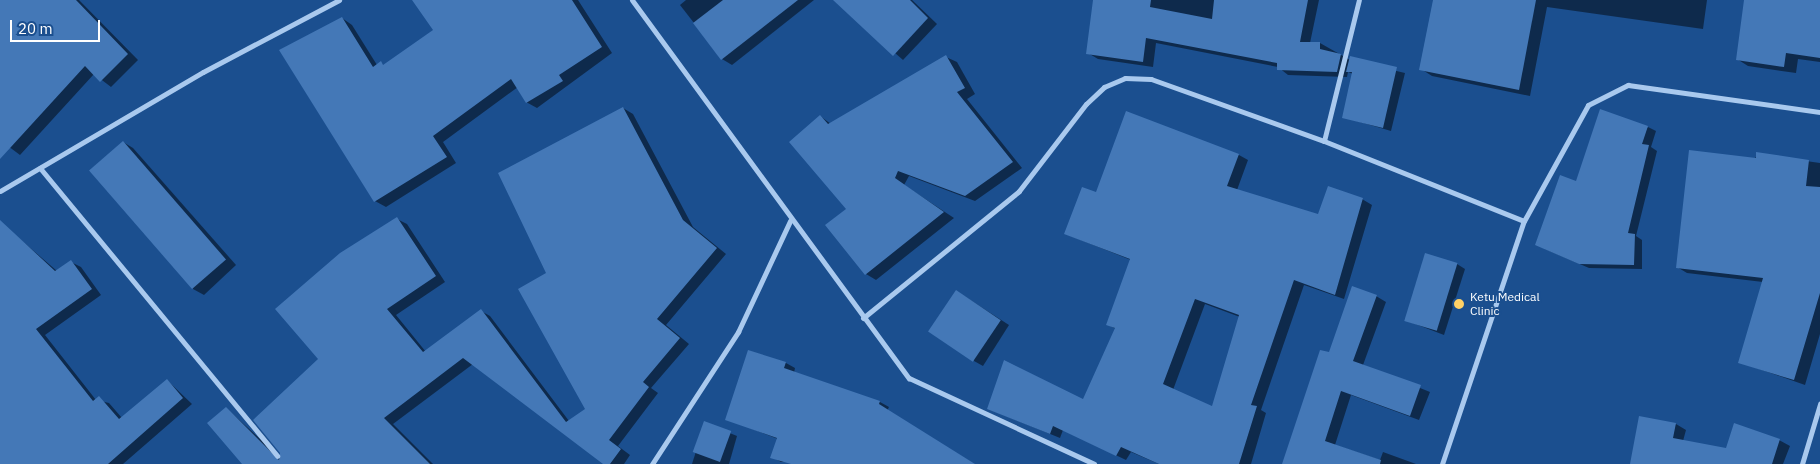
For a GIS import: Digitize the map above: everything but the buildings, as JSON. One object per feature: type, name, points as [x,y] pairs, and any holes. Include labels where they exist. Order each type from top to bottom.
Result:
[{"type":"street","points":[[0,191],[203,72],[339,0]]},
{"type":"street","points":[[632,0],[790,221],[909,378],[1094,464]]},
{"type":"street","points":[[1324,141],[1359,0]]},
{"type":"street","points":[[863,318],[1019,191],[1086,104],[1104,87],[1125,78],[1151,79],[1324,141],[1524,221]]},
{"type":"street","points":[[1442,464],[1524,221],[1588,105],[1628,85],[1820,112]]},
{"type":"street","points":[[40,168],[277,456]]},
{"type":"street","points":[[652,464],[738,332],[790,221]]},
{"type":"street","points":[[1802,464],[1820,404]]},
{"type":"place","name":"Ketu Medical Clinic","points":[[1459,304]]}]
